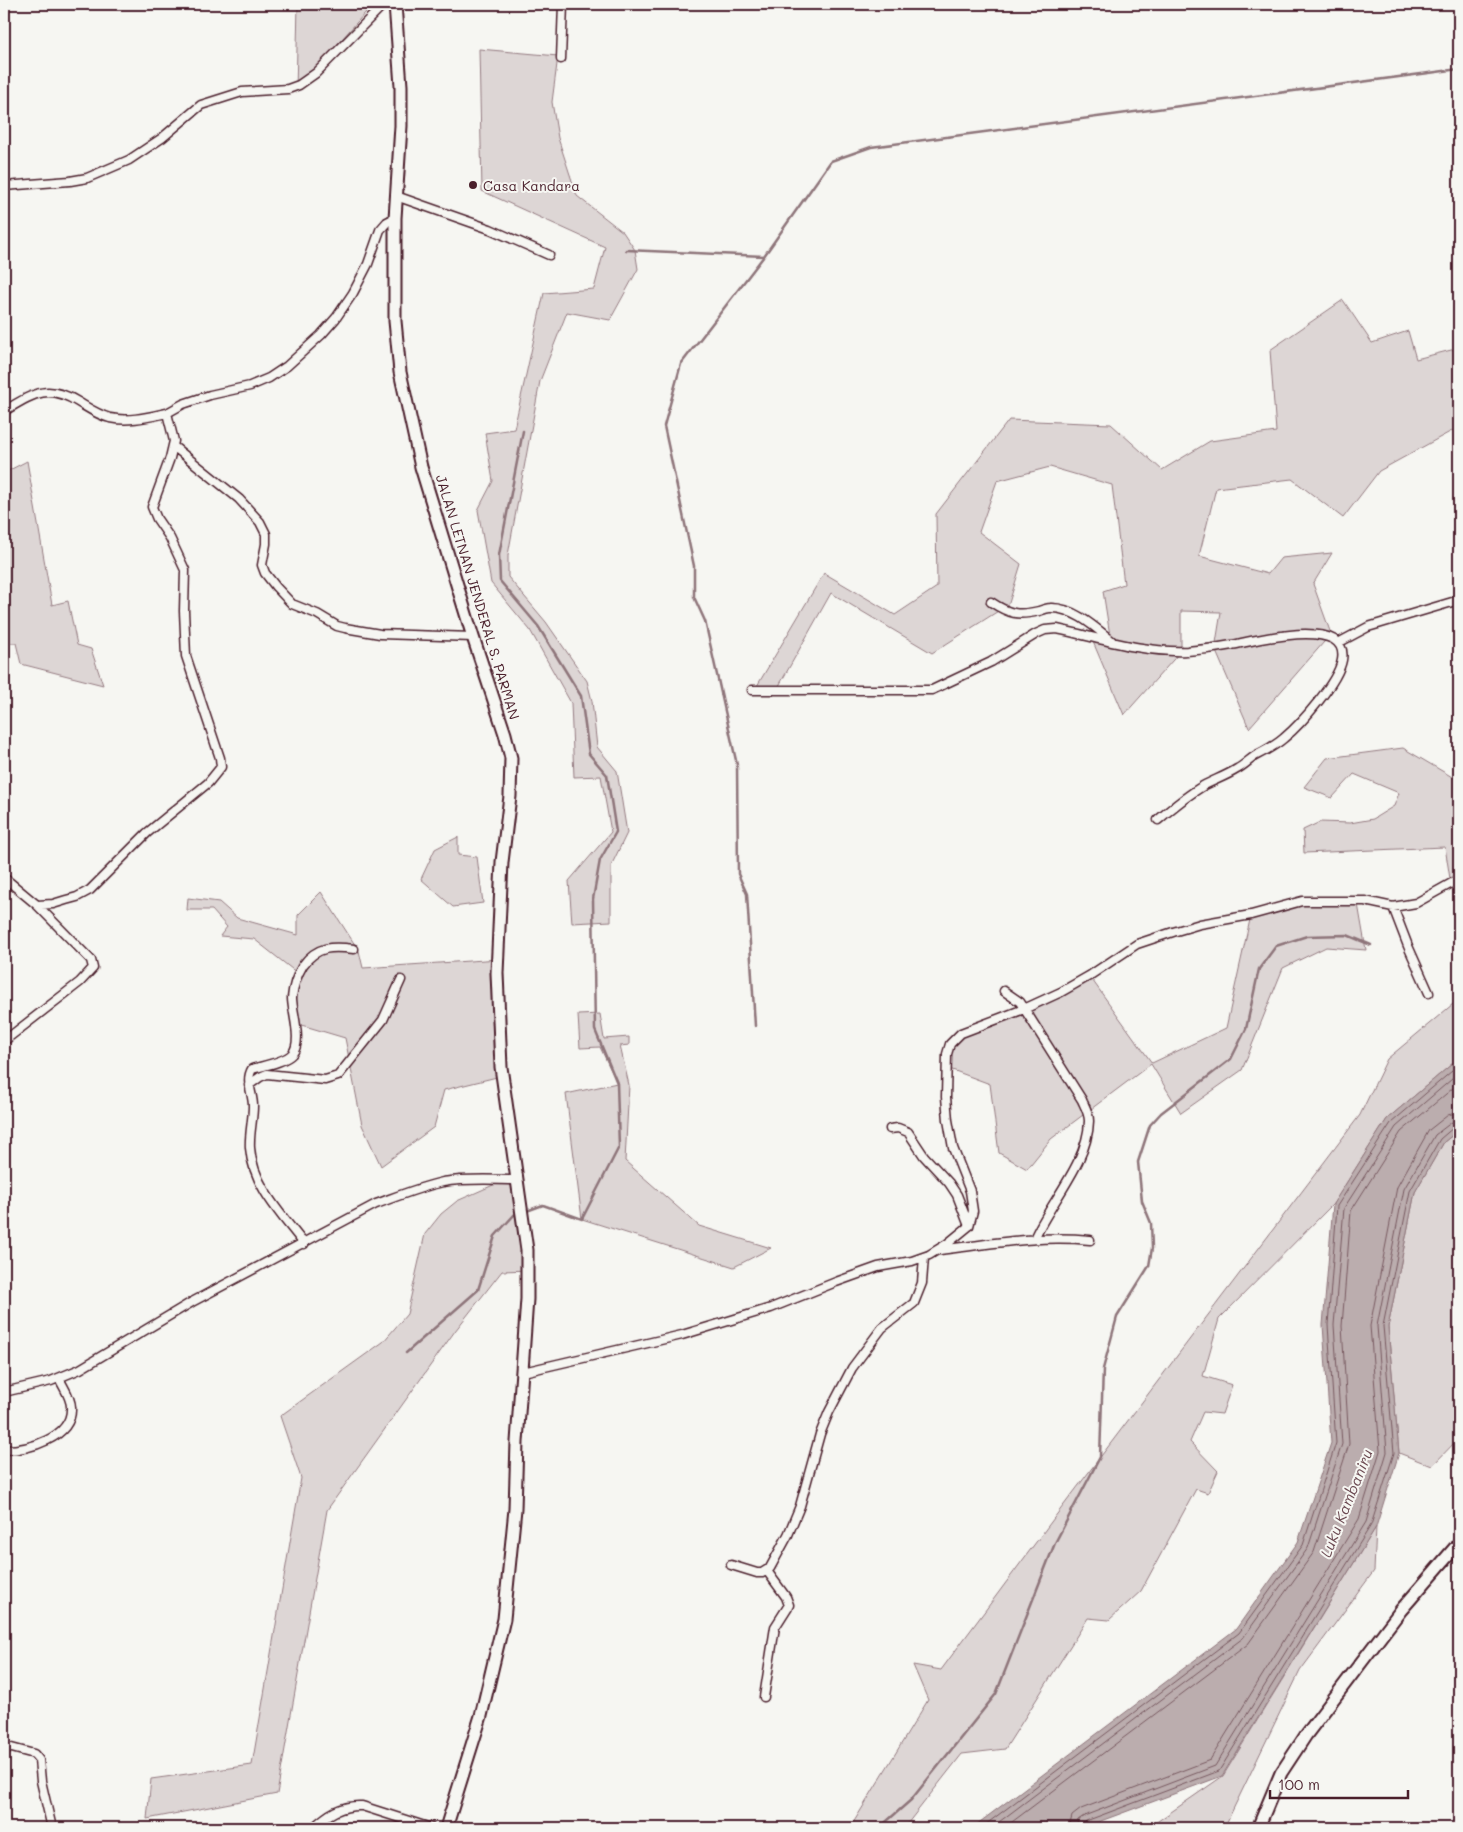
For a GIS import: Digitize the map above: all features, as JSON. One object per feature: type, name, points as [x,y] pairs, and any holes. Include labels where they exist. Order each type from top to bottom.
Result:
[{"type":"street","points":[[4,186],[87,178],[129,160],[162,138],[201,105],[242,92],[288,89],[299,85],[316,73],[384,4]]},
{"type":"street","name":"JALAN LETNAN JENDERAL S. PARMAN","points":[[395,4],[401,86],[395,218],[395,321],[400,372],[421,467],[472,637],[505,734],[511,758],[510,796],[502,862],[497,973],[501,1067],[525,1229],[528,1266],[515,1509],[504,1619],[481,1716],[446,1828]]},
{"type":"street","points":[[560,59],[563,4]]},
{"type":"street","points":[[396,196],[490,229],[549,255]]},
{"type":"street","points":[[4,411],[42,392],[52,392],[68,396],[108,418],[125,420],[167,413],[183,404],[210,395],[250,386],[269,378],[287,366],[336,318],[353,293],[368,264],[380,230],[387,222],[395,218]]},
{"type":"street","points":[[37,905],[77,897],[90,890],[147,833],[208,783],[221,766],[186,656],[185,570],[152,507],[174,441],[167,413]]},
{"type":"street","points":[[173,446],[239,499],[260,522],[266,534],[262,565],[265,573],[292,604],[345,628],[380,634],[472,637]]},
{"type":"street","points":[[1338,643],[1368,627],[1459,600]]},
{"type":"street","points":[[991,602],[1002,610],[1015,614],[1026,614],[1050,608],[1063,610],[1093,625],[1113,642]]},
{"type":"street","points":[[752,690],[932,690],[990,662],[1045,630],[1057,629],[1146,649],[1186,651],[1213,648],[1280,635],[1296,634],[1333,638],[1338,643],[1343,654],[1333,683],[1285,738],[1270,749],[1253,757],[1238,769],[1189,795],[1158,820]]},
{"type":"street","points":[[4,879],[8,880],[37,905],[91,960],[93,968],[80,982],[4,1041]]},
{"type":"street","points":[[523,1372],[682,1335],[771,1308],[878,1267],[924,1257],[937,1250],[968,1226],[973,1211],[972,1200],[965,1176],[953,1148],[948,1120],[946,1082],[947,1054],[950,1044],[961,1032],[1024,1009],[1061,992],[1137,944],[1200,924],[1251,915],[1302,901],[1365,901],[1393,907],[1416,903],[1459,880]]},
{"type":"street","points":[[1393,907],[1429,993]]},
{"type":"street","points":[[304,1244],[260,1185],[250,1150],[253,1103],[249,1086],[249,1074],[252,1069],[277,1062],[294,1052],[297,1029],[292,999],[294,986],[309,957],[318,950],[332,948],[354,949]]},
{"type":"street","points":[[249,1086],[260,1077],[268,1074],[324,1080],[338,1076],[387,1014],[401,980]]},
{"type":"street","points":[[1004,991],[1020,1002],[1088,1111],[1089,1121],[1082,1152],[1042,1221],[1034,1239]]},
{"type":"street","points":[[890,1130],[898,1128],[908,1132],[924,1156],[949,1183],[957,1195],[968,1226]]},
{"type":"street","points":[[4,1392],[30,1387],[80,1369],[192,1302],[376,1204],[444,1182],[518,1180]]},
{"type":"street","points":[[937,1250],[1034,1239],[1071,1238],[1090,1240]]},
{"type":"street","points":[[731,1565],[757,1573],[767,1571],[788,1535],[800,1506],[820,1434],[829,1412],[852,1368],[882,1328],[914,1303],[922,1283],[924,1257]]},
{"type":"street","points":[[4,1450],[16,1450],[38,1443],[52,1437],[66,1426],[71,1407],[59,1378]]},
{"type":"street","points":[[1258,1828],[1281,1773],[1306,1734],[1401,1610],[1459,1544]]},
{"type":"street","points":[[764,1697],[775,1627],[788,1605],[786,1597],[767,1571]]},
{"type":"street","points":[[4,1746],[34,1754],[38,1760],[52,1828]]},
{"type":"street","points":[[313,1828],[338,1809],[362,1806],[431,1828]]},
{"type":"shaded area","points":[[298,4],[373,4],[296,91]]},
{"type":"shaded area","points":[[479,49],[558,56],[552,102],[558,138],[577,196],[623,232],[635,250],[638,269],[610,320],[567,312],[540,381],[508,555],[508,577],[546,622],[587,681],[592,701],[597,747],[617,771],[627,833],[611,866],[611,921],[572,923],[569,881],[611,832],[601,776],[574,777],[571,703],[530,630],[491,583],[478,510],[493,481],[485,433],[514,429],[544,293],[594,289],[605,247],[482,191]]},
{"type":"shaded area","points":[[1343,300],[1372,343],[1408,331],[1416,359],[1459,348],[1459,427],[1379,471],[1343,518],[1292,479],[1216,488],[1199,556],[1268,574],[1281,558],[1332,553],[1313,584],[1331,634],[1249,728],[1215,649],[1221,612],[1181,611],[1181,651],[1124,715],[1091,637],[1111,642],[1103,591],[1124,584],[1112,485],[1050,467],[997,481],[979,532],[1021,564],[1009,603],[1003,608],[932,653],[831,593],[776,691],[754,691],[824,573],[895,615],[937,587],[936,514],[1009,420],[1111,424],[1162,470],[1210,441],[1276,432],[1270,350]]},
{"type":"shaded area","points":[[27,461],[52,605],[68,601],[77,645],[91,649],[103,685],[21,664],[16,643],[4,643],[4,473]]},
{"type":"shaded area","points":[[1403,748],[1459,781],[1459,881],[1451,885],[1445,847],[1304,853],[1303,830],[1320,822],[1350,823],[1373,819],[1394,806],[1399,793],[1354,774],[1332,798],[1304,787],[1327,758]]},
{"type":"shaded area","points":[[458,837],[458,855],[477,857],[483,903],[453,907],[421,879],[435,849]]},
{"type":"shaded area","points":[[321,892],[359,951],[363,968],[500,959],[505,1075],[444,1090],[434,1127],[381,1166],[362,1125],[345,1038],[298,1024],[295,995],[302,977],[254,939],[220,936],[227,927],[212,910],[187,910],[188,898],[219,902],[237,918],[298,935],[298,915]]},
{"type":"shaded area","points":[[1303,904],[1358,904],[1366,950],[1326,947],[1283,968],[1242,1070],[1181,1113],[1151,1064],[1051,1139],[1027,1169],[999,1153],[990,1084],[947,1068],[953,1044],[964,1034],[1090,977],[1152,1063],[1226,1028],[1251,915]]},
{"type":"shaded area","points":[[1459,999],[1459,1058],[1387,1119],[1333,1204],[1219,1319],[1203,1376],[1232,1385],[1222,1414],[1203,1412],[1190,1442],[1218,1471],[1208,1493],[1196,1489],[1141,1591],[1109,1620],[1088,1618],[1005,1749],[962,1754],[904,1828],[850,1828],[928,1700],[913,1665],[941,1670],[1360,1115],[1387,1059]]},
{"type":"shaded area","points":[[600,1014],[604,1039],[629,1037],[629,1045],[620,1046],[629,1085],[625,1161],[699,1226],[771,1248],[734,1267],[582,1219],[566,1094],[617,1083],[600,1047],[580,1048],[578,1015]]},
{"type":"shaded area","points":[[1459,1130],[1459,1438],[1432,1466],[1399,1453],[1388,1327],[1415,1192],[1444,1142]]},
{"type":"shaded area","points":[[519,1181],[530,1270],[502,1271],[455,1331],[327,1510],[277,1794],[147,1819],[151,1779],[252,1765],[301,1478],[280,1416],[383,1342],[407,1314],[425,1234],[441,1214],[457,1201],[500,1182]]},
{"type":"shaded area","points":[[1376,1527],[1374,1571],[1300,1671],[1224,1828],[1148,1828],[1223,1776]]},
{"type":"water","name":"Luku Kambaniru","points":[[1459,1058],[1459,1130],[1444,1142],[1415,1192],[1388,1327],[1399,1453],[1376,1527],[1222,1776],[1082,1828],[972,1828],[1236,1629],[1298,1542],[1331,1443],[1323,1325],[1333,1204],[1387,1119]]},
{"type":"waterway","points":[[755,1026],[747,894],[738,874],[737,765],[705,621],[694,597],[694,566],[664,426],[681,364],[764,256],[831,161],[871,147],[1459,69]]},
{"type":"waterway","points":[[626,250],[764,256]]},
{"type":"waterway","points":[[523,431],[499,555],[500,581],[538,626],[581,696],[589,754],[607,775],[616,832],[600,860],[593,899],[595,1030],[617,1083],[619,1147],[582,1219],[543,1205],[524,1212]]},
{"type":"waterway","points":[[879,1828],[911,1800],[996,1694],[1055,1543],[1100,1457],[1103,1369],[1117,1317],[1149,1266],[1152,1248],[1151,1223],[1142,1201],[1138,1162],[1150,1125],[1161,1113],[1231,1059],[1246,1029],[1259,969],[1276,946],[1307,936],[1347,935],[1371,945]]},
{"type":"waterway","points":[[406,1353],[478,1290],[495,1236],[514,1215],[519,1213]]},
{"type":"place","name":"Casa Kandara","points":[[473,185]]}]
